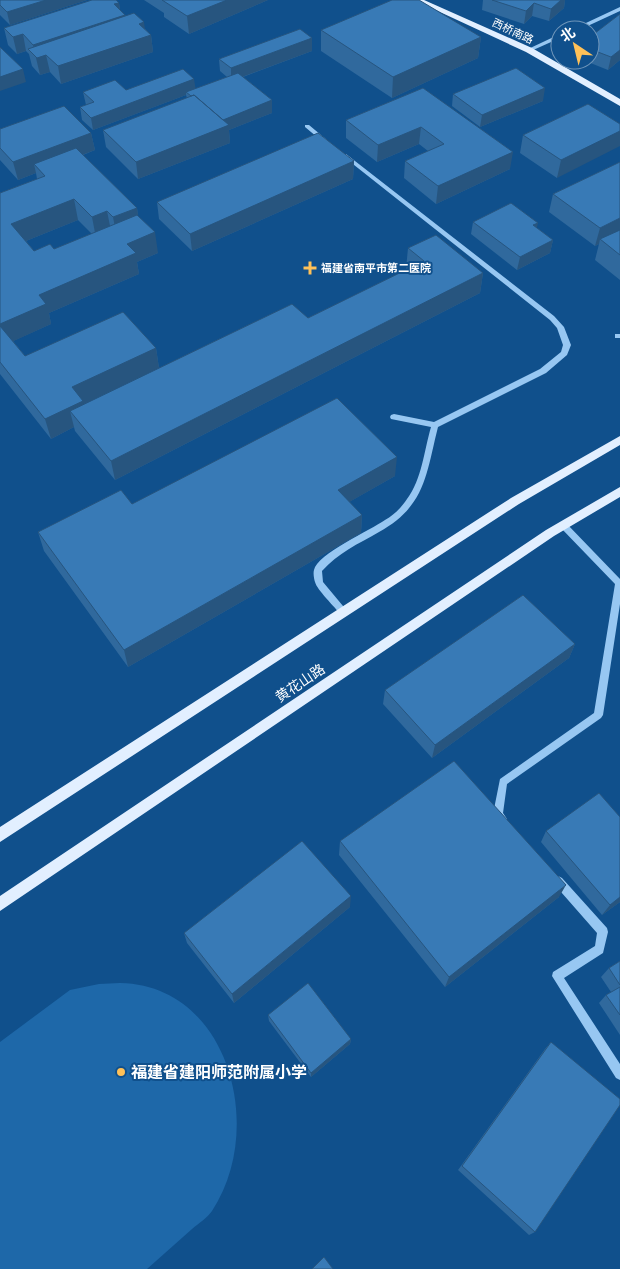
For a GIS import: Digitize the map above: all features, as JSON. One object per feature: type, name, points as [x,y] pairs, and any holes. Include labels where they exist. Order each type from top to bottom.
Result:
[{"type":"main road","name":"西桥南路","points":[[418,0],[529,50],[620,103]]},
{"type":"main road","points":[[0,835],[515,501],[620,440]]},
{"type":"main road","name":"黄花山路","points":[[0,904],[563,525],[620,491]]},
{"type":"street","points":[[596,20],[620,9]]},
{"type":"street","points":[[529,50],[550,41]]},
{"type":"street","points":[[307,126],[330,144]]},
{"type":"street","points":[[338,151],[552,318],[567,344],[564,353],[543,371],[435,425],[394,417]]},
{"type":"street","points":[[344,612],[319,583],[318,570],[326,559],[389,522],[402,512],[425,474],[435,425]]},
{"type":"street","points":[[511,829],[498,814],[503,782],[598,715],[620,583],[563,525]]},
{"type":"street","points":[[550,873],[603,932],[599,949],[557,976],[620,1074]]},
{"type":"shaded area","name":"福建省建阳师范附属小学","points":[[120,983],[158,990],[188,1008],[212,1035],[228,1067],[236,1104],[236,1141],[228,1178],[210,1214],[147,1269],[0,1269],[0,1042],[70,990],[99,984]]},
{"type":"building","points":[[0,0],[46,0],[7,12],[0,5]]},
{"type":"building","points":[[92,0],[116,0],[119,3],[114,4],[125,15],[33,45],[23,34],[13,37],[4,28]]},
{"type":"building","points":[[162,0],[227,0],[187,16]]},
{"type":"building","points":[[392,0],[419,0],[481,37],[393,77],[321,30]]},
{"type":"building","points":[[492,0],[561,0],[551,9],[534,3],[526,11]]},
{"type":"building","points":[[134,13],[144,22],[139,24],[151,35],[58,66],[46,55],[37,58],[28,49]]},
{"type":"building","points":[[620,14],[620,50],[611,57],[600,53],[600,29]]},
{"type":"building","points":[[300,29],[312,38],[231,68],[219,59]]},
{"type":"building","points":[[0,47],[23,69],[0,77]]},
{"type":"building","points":[[516,68],[545,88],[482,115],[453,94]]},
{"type":"building","points":[[183,69],[194,79],[91,118],[80,107],[94,102],[83,92],[115,80],[126,90]]},
{"type":"building","points":[[238,73],[272,100],[223,120],[194,95],[191,96],[186,92]]},
{"type":"building","points":[[423,88],[513,152],[438,186],[405,161],[444,144],[421,127],[378,145],[346,120]]},
{"type":"building","points":[[194,95],[229,125],[136,162],[103,130]]},
{"type":"building","points":[[588,104],[620,124],[620,131],[561,160],[523,135]]},
{"type":"building","points":[[64,106],[91,133],[13,162],[0,148],[0,129]]},
{"type":"building","points":[[318,133],[354,161],[190,234],[157,202]]},
{"type":"building","points":[[76,148],[137,208],[113,217],[107,211],[92,217],[74,199],[11,224],[34,251],[50,244],[54,249],[137,215],[155,232],[127,244],[136,253],[39,295],[46,304],[0,324],[0,193],[45,176],[34,164]]},
{"type":"building","points":[[620,162],[620,218],[600,228],[553,194]]},
{"type":"building","points":[[511,203],[538,223],[533,225],[553,240],[520,257],[473,222]]},
{"type":"building","points":[[620,230],[620,255],[600,239]]},
{"type":"building","points":[[436,235],[483,273],[111,461],[70,411],[292,304],[308,318],[424,261],[408,248]]},
{"type":"building","points":[[123,312],[156,348],[72,387],[83,401],[45,419],[0,362],[0,326],[25,356]]},
{"type":"building","points":[[337,398],[397,457],[338,490],[362,515],[124,650],[38,532],[121,490],[132,504]]},
{"type":"building","points":[[523,595],[575,644],[435,745],[385,690]]},
{"type":"building","points":[[454,761],[566,885],[449,977],[340,841]]},
{"type":"building","points":[[599,793],[620,817],[620,897],[610,905],[546,831]]},
{"type":"building","points":[[302,841],[351,896],[232,994],[184,933]]},
{"type":"building","points":[[620,961],[620,985],[609,968]]},
{"type":"building","points":[[308,983],[351,1039],[311,1073],[268,1015]]},
{"type":"building","points":[[620,987],[620,1015],[606,995]]},
{"type":"building","points":[[551,1042],[620,1099],[620,1105],[535,1232],[462,1166]]},
{"type":"building","points":[[324,1257],[333,1269],[312,1269]]},
{"type":"place","name":"福建省南平市第二医院","points":[[310,268]]},
{"type":"place","name":"福建省建阳师范附属小学","points":[[121,1072]]}]
